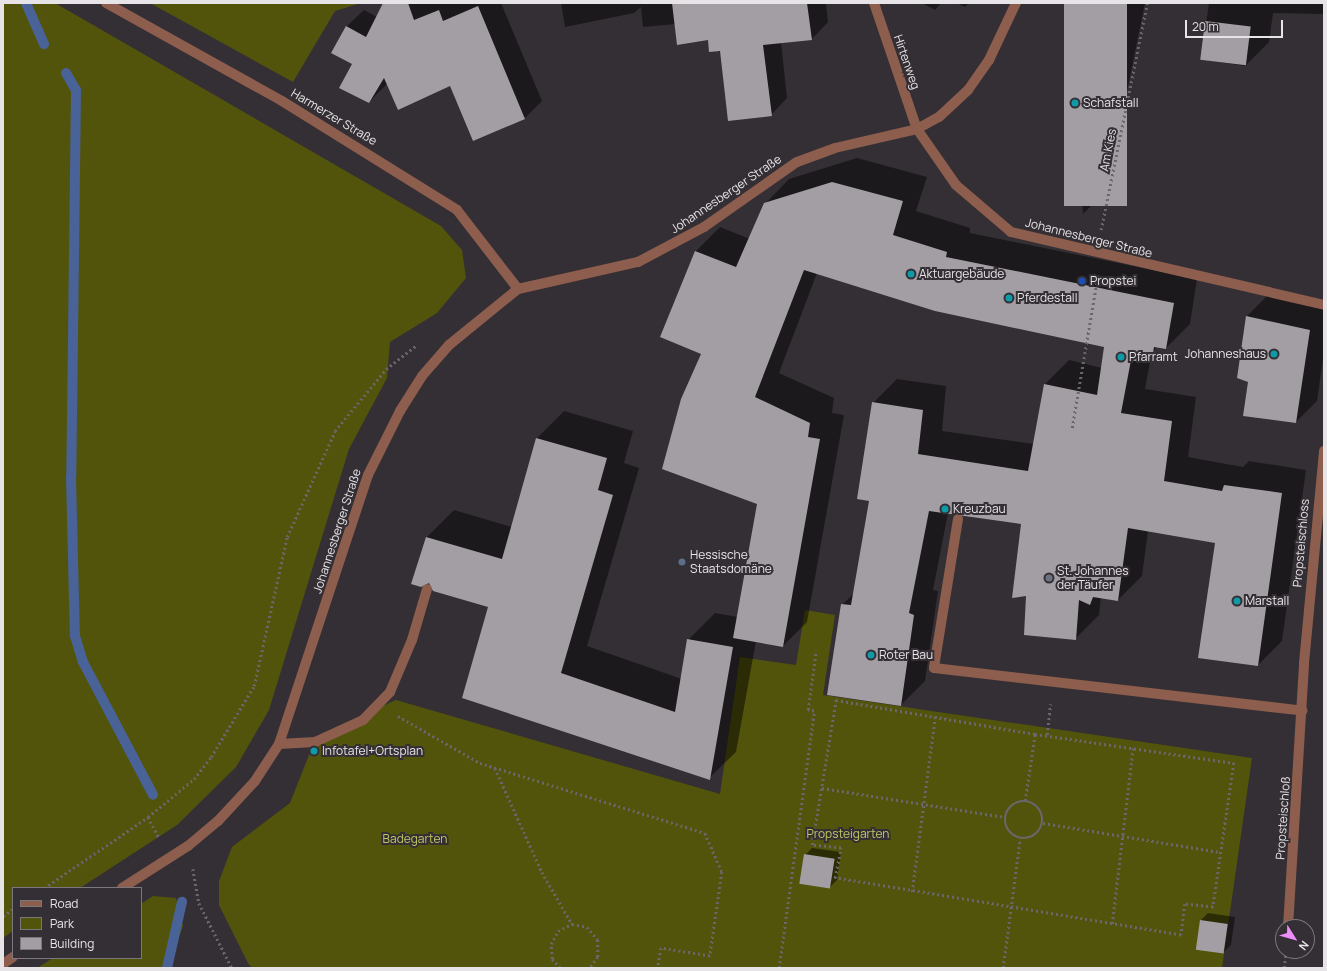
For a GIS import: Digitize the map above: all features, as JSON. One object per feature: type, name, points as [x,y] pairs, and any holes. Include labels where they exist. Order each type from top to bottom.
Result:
[{"type":"street","name":"Harmerzer Straße","points":[[106,3],[282,101],[457,210],[518,289]]},
{"type":"street","name":"Hirtenweg","points":[[874,3],[917,129]]},
{"type":"street","points":[[917,129],[939,117],[968,90],[989,60],[1016,3]]},
{"type":"street","name":"Johannesberger Straße","points":[[124,887],[188,846],[255,781],[279,744],[368,476],[400,411],[422,376],[449,345],[518,289],[638,262],[704,226],[797,162],[835,148],[917,129],[956,185],[993,220],[1011,232],[1097,254],[1324,305]]},
{"type":"street","name":"Propsteischloss","points":[[1304,711],[1304,663],[1324,451]]},
{"type":"street","points":[[958,519],[934,668],[1054,680],[1304,711]]},
{"type":"street","points":[[279,744],[315,742],[363,720],[390,692],[412,640],[427,589]]},
{"type":"street","name":"Propsteischloß","points":[[1289,919],[1304,711]]},
{"type":"street","points":[[3,964],[12,958]]},
{"type":"path","name":"Am Kies","points":[[1097,254],[1147,3]]},
{"type":"path","points":[[1072,428],[1097,278]]},
{"type":"path","points":[[45,887],[148,817],[194,779],[211,758],[254,686],[287,537],[335,431],[386,369],[422,341]]},
{"type":"path","points":[[779,968],[814,711],[808,710],[816,651]]},
{"type":"path","points":[[1047,735],[1054,680]]},
{"type":"path","points":[[836,700],[935,718],[1047,735],[1133,746],[1234,763],[1212,907],[1185,904],[1181,935],[912,892],[835,878],[841,848],[812,845],[836,700]]},
{"type":"path","points":[[378,704],[480,763],[705,833],[722,872],[710,956],[661,948],[658,968]]},
{"type":"path","points":[[912,892],[935,718]]},
{"type":"path","points":[[1025,801],[1035,734]]},
{"type":"path","points":[[1112,924],[1133,746]]},
{"type":"path","points":[[495,768],[542,872],[572,924]]},
{"type":"path","points":[[822,788],[1005,817]]},
{"type":"path","points":[[1025,801],[1038,806],[1043,823],[1033,837],[1020,839],[1008,831],[1005,817],[1012,805],[1025,801]]},
{"type":"path","points":[[1043,823],[1220,852]]},
{"type":"path","points":[[1003,968],[1020,839]]},
{"type":"path","points":[[188,846],[199,903],[232,968]]},
{"type":"path","points":[[3,916],[12,910]]},
{"type":"path","points":[[560,968],[552,959],[551,944],[558,931],[572,924],[587,927],[598,940],[598,957],[590,968]]},
{"type":"green space","points":[[3,3],[55,3],[441,226],[462,250],[466,278],[437,313],[390,342],[387,378],[349,449],[269,710],[236,767],[177,825],[82,887],[12,887],[12,932],[3,938]]},
{"type":"green space","points":[[150,3],[361,3],[335,11],[293,82]]},
{"type":"green space","name":"Propsteigarten","points":[[805,610],[835,615],[823,695],[1252,758],[1222,968],[252,968],[248,963],[219,905],[219,881],[232,847],[290,803],[311,750],[336,727],[396,700],[720,794],[740,657],[796,665]]},
{"type":"green space","points":[[153,896],[176,898],[183,926],[168,968],[37,968],[51,959],[142,959],[142,903]]},
{"type":"building","points":[[383,3],[408,3],[414,20],[439,10],[443,21],[478,6],[525,119],[473,141],[450,86],[398,110],[384,78],[369,103],[339,88],[352,64],[331,53],[346,26],[366,37]]},
{"type":"building","points":[[672,3],[807,3],[812,40],[763,45],[772,116],[728,121],[720,51],[709,52],[708,40],[677,45]]},
{"type":"building","name":"Schafstall","points":[[1064,3],[1127,3],[1127,206],[1064,206]]},
{"type":"building","points":[[1205,21],[1251,27],[1246,65],[1200,60]]},
{"type":"building","points":[[832,182],[903,201],[893,235],[947,252],[946,257],[1174,303],[1166,349],[1154,347],[1153,353],[1141,352],[1140,362],[1131,360],[1121,413],[1172,421],[1164,481],[1222,491],[1224,485],[1282,493],[1258,666],[1198,658],[1215,543],[1128,528],[1118,601],[1093,597],[1090,605],[1079,600],[1076,640],[1024,635],[1026,596],[1012,598],[1021,524],[929,511],[909,613],[914,615],[901,706],[827,695],[841,604],[851,605],[869,501],[857,499],[872,402],[923,410],[918,454],[1028,471],[1044,384],[1097,395],[1104,347],[935,311],[804,270],[755,397],[810,423],[808,437],[820,439],[783,647],[733,638],[757,504],[662,469],[681,399],[701,354],[660,337],[695,251],[736,267],[764,203]]},
{"type":"building","name":"Johanneshaus","points":[[1246,316],[1310,330],[1296,423],[1243,416],[1248,382],[1237,378]]},
{"type":"building","points":[[536,438],[607,458],[598,490],[613,495],[561,673],[675,712],[687,639],[733,647],[710,780],[462,698],[488,607],[433,591],[429,583],[421,587],[411,584],[426,537],[502,559]]},
{"type":"building","points":[[804,854],[835,859],[830,888],[799,884]]},
{"type":"building","points":[[1200,920],[1228,924],[1224,954],[1196,950]]},
{"type":"waterway","points":[[26,3],[44,44]]},
{"type":"waterway","points":[[66,73],[76,90],[71,477],[75,636],[83,662],[153,795]]},
{"type":"waterway","points":[[167,968],[182,902]]},
{"type":"place","name":"Schafstall","points":[[1075,103]]},
{"type":"place","name":"Aktuargebäude","points":[[911,274]]},
{"type":"place","name":"Propstei","points":[[1082,281]]},
{"type":"place","name":"Pferdestall","points":[[1009,298]]},
{"type":"place","name":"Johanneshaus","points":[[1274,354]]},
{"type":"place","name":"Pfarramt","points":[[1121,357]]},
{"type":"place","name":"Kreuzbau","points":[[945,509]]},
{"type":"place","name":"Hessische Staatsdomäne","points":[[682,562]]},
{"type":"place","name":"St. Johannes der Täufer","points":[[1049,578]]},
{"type":"place","name":"Marstall","points":[[1237,601]]},
{"type":"place","name":"Roter Bau","points":[[871,655]]},
{"type":"place","name":"Infotafel+Ortsplan","points":[[314,751]]},
{"type":"park label","name":"Badegarten","points":[[415,839]]}]
